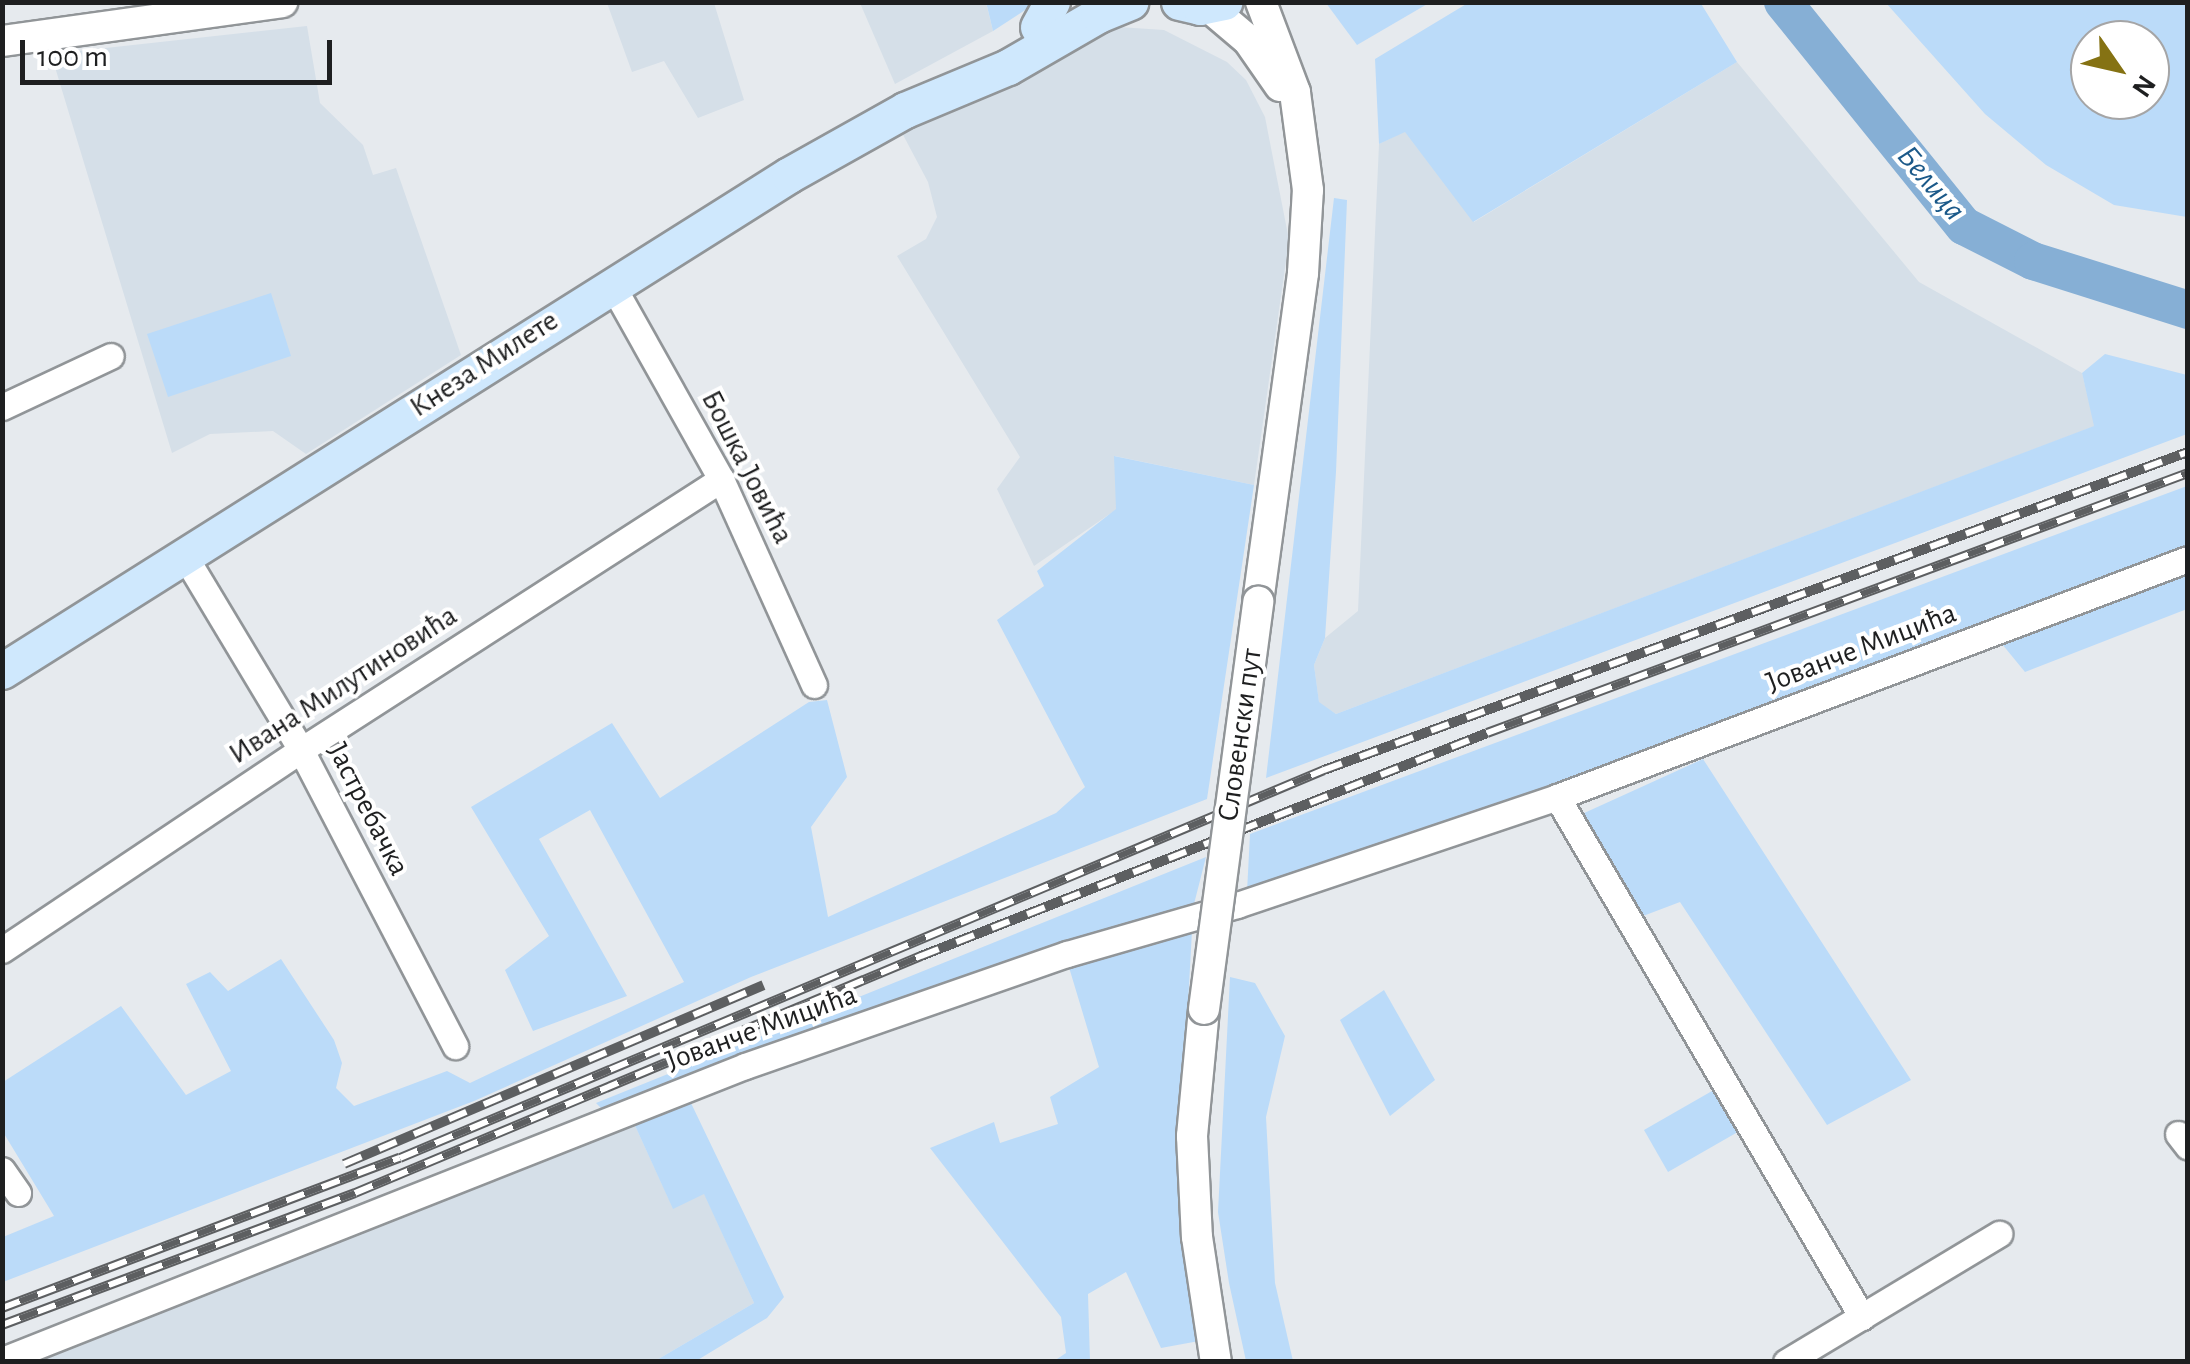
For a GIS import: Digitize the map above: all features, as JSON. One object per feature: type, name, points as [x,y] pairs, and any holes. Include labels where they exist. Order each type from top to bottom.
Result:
[{"type":"main road","name":"Кнеза Милете","points":[[976,76],[1045,15],[1078,2]]},
{"type":"main road","name":"Кнеза Милете","points":[[2,671],[611,283],[789,175],[905,110],[976,76],[1008,67],[1098,15],[1131,2]]},
{"type":"street","points":[[2,41],[282,2]]},
{"type":"street","name":"Словенски пут","points":[[1216,1362],[1197,1236],[1192,1136],[1204,1009],[1308,230],[1306,166],[1296,109],[1286,64],[1261,2]]},
{"type":"street","points":[[1204,4],[1248,40],[1296,109]]},
{"type":"street","name":"Бошка Јовића","points":[[611,283],[721,478],[814,685]]},
{"type":"street","points":[[2,407],[112,356]]},
{"type":"street","name":"Ивана Милутиновића","points":[[2,950],[301,750],[721,478]]},
{"type":"street","name":"Јастребачка","points":[[184,555],[301,750],[455,1046]]},
{"type":"street","name":"Јованче Мицића","points":[[2,1360],[746,1066],[1067,954],[1237,904],[1556,798],[2188,559]]},
{"type":"street","points":[[1556,798],[1862,1317]]},
{"type":"street","points":[[2,1170],[18,1193]]},
{"type":"street","points":[[1786,1362],[1999,1234]]},
{"type":"shaded area","points":[[986,2],[1036,3],[993,31]]},
{"type":"shaded area","points":[[1700,2],[1737,62],[1473,222],[1405,132],[1379,144],[1375,59],[1468,3]]},
{"type":"shaded area","points":[[607,3],[714,3],[744,100],[698,118],[664,61],[632,72]]},
{"type":"shaded area","points":[[860,3],[986,3],[993,31],[895,84]]},
{"type":"shaded area","points":[[1326,3],[1429,3],[1357,45]]},
{"type":"shaded area","points":[[1886,3],[2187,3],[2187,217],[2114,205],[2046,165],[1985,114]]},
{"type":"shaded area","points":[[307,26],[320,103],[363,145],[373,175],[396,168],[461,355],[306,454],[273,431],[210,434],[172,453],[51,54]]},
{"type":"shaded area","points":[[1119,27],[1164,30],[1227,62],[1246,80],[1265,117],[1289,240],[1254,485],[1115,456],[1117,509],[1034,566],[997,489],[1020,457],[897,256],[926,239],[937,217],[928,182],[901,131],[1084,39]]},
{"type":"shaded area","points":[[1737,62],[1919,282],[2082,373],[2095,426],[1336,714],[1319,703],[1314,665],[1325,638],[1358,611],[1379,144],[1405,131],[1474,222]]},
{"type":"shaded area","points":[[1334,198],[1347,200],[1336,472],[1325,638],[1314,665],[1319,702],[1336,714],[2094,426],[2082,373],[2105,354],[2187,375],[2187,434],[1266,778]]},
{"type":"shaded area","points":[[271,293],[291,356],[168,397],[147,334]]},
{"type":"shaded area","points":[[1114,456],[1254,485],[1207,799],[751,977],[474,1101],[3,1282],[3,1237],[54,1216],[3,1132],[3,1082],[121,1006],[186,1095],[231,1071],[186,984],[210,972],[228,991],[281,959],[334,1040],[342,1063],[336,1088],[354,1106],[447,1071],[470,1083],[684,982],[590,810],[539,839],[627,996],[533,1031],[505,970],[549,936],[471,807],[612,723],[660,798],[809,702],[827,700],[847,777],[811,827],[828,917],[1056,813],[1085,787],[997,620],[1044,586],[1037,571],[1116,509]]},
{"type":"shaded area","points":[[2187,486],[2187,546],[1527,796],[1247,892],[1250,834]]},
{"type":"shaded area","points":[[2187,571],[2187,609],[2025,672],[2002,644]]},
{"type":"shaded area","points":[[1703,759],[1911,1080],[1827,1125],[1680,902],[1643,916],[1582,814]]},
{"type":"shaded area","points":[[1206,857],[1194,904],[918,996],[603,1110],[596,1103]]},
{"type":"shaded area","points":[[1192,931],[1178,1185],[1199,1341],[1161,1348],[1126,1272],[1088,1294],[1090,1361],[1054,1361],[1066,1353],[1061,1317],[930,1148],[994,1122],[1000,1143],[1058,1124],[1050,1097],[1099,1067],[1068,964]]},
{"type":"shaded area","points":[[1230,977],[1255,983],[1285,1036],[1266,1117],[1275,1283],[1293,1361],[1246,1361],[1229,1283],[1218,1212]]},
{"type":"shaded area","points":[[1384,990],[1435,1080],[1390,1116],[1340,1020]]},
{"type":"shaded area","points":[[1719,1087],[1743,1129],[1668,1172],[1644,1130]]},
{"type":"shaded area","points":[[690,1101],[784,1297],[767,1318],[696,1361],[655,1361],[754,1303],[704,1194],[673,1209],[632,1119]]},
{"type":"shaded area","points":[[632,1119],[673,1208],[704,1193],[754,1303],[655,1361],[33,1362]]},
{"type":"waterway","name":"Белица","points":[[1783,2],[1964,226],[2033,261],[2188,310]]},
{"type":"railway","points":[[2,1308],[400,1158],[1324,770],[2188,452]]},
{"type":"railway","points":[[2,1325],[355,1193],[921,956],[1487,733],[2188,473]]},
{"type":"railway","points":[[344,1164],[763,985]]}]
